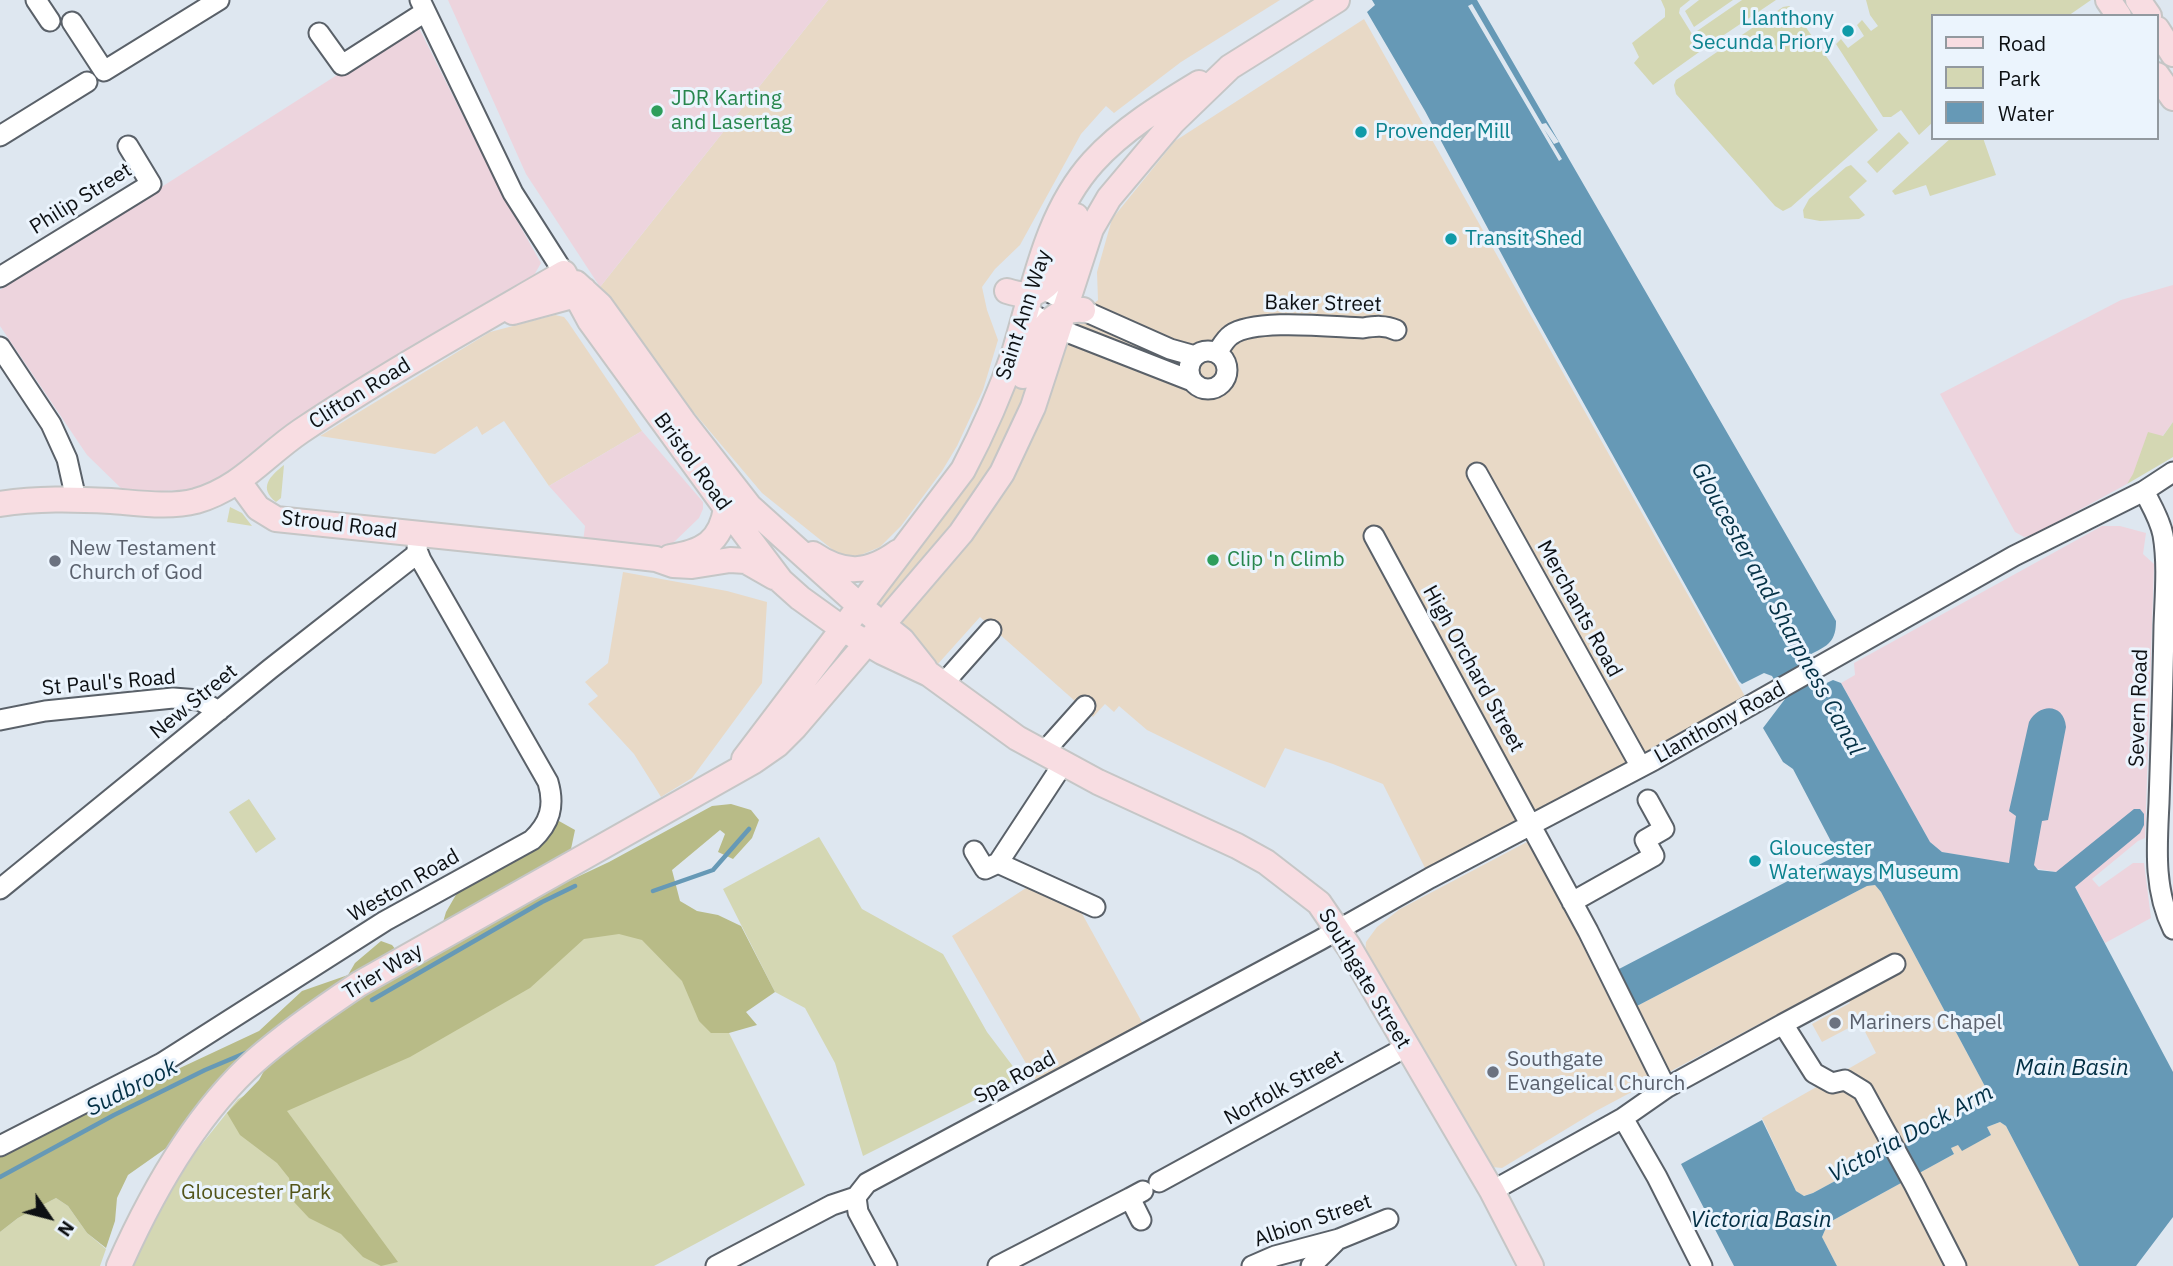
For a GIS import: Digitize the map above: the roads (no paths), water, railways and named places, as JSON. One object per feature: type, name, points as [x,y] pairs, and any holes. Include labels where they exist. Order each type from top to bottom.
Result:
[{"type":"main road","name":"Saint Ann Way","points":[[884,625],[961,533],[1002,473],[1033,407],[1091,229],[1109,198],[1173,122],[1230,67],[1329,5]]},
{"type":"main road","points":[[2159,32],[2173,54]]},
{"type":"main road","name":"Saint Ann Way","points":[[852,618],[963,470],[986,426],[1013,353],[1028,294],[1062,206],[1091,164],[1108,146],[1149,115],[1224,68],[1230,67]]},
{"type":"main road","points":[[2159,78],[2173,99]]},
{"type":"main road","points":[[1028,294],[1058,269],[1076,215],[1108,169],[1144,135],[1209,88]]},
{"type":"main road","name":"Clifton Road","points":[[239,482],[298,433],[489,317],[522,310],[575,286]]},
{"type":"main road","name":"Bristol Road","points":[[575,286],[590,321],[781,581],[800,598],[852,618]]},
{"type":"main road","name":"Bristol Road","points":[[575,286],[600,305],[683,421],[754,511]]},
{"type":"main road","points":[[754,511],[815,556],[844,569],[857,570],[879,564],[897,553],[958,494],[979,466],[1010,410],[1038,335],[1064,315]]},
{"type":"main road","points":[[0,504],[76,499],[178,504],[209,496],[239,482]]},
{"type":"main road","name":"Stroud Road","points":[[239,482],[258,508],[276,519],[418,544],[656,559],[688,553],[710,543],[722,524],[726,508]]},
{"type":"main road","points":[[754,511],[764,534],[772,543],[852,618]]},
{"type":"main road","name":"Stroud Road","points":[[656,559],[673,565],[692,566],[730,560],[746,561],[781,581]]},
{"type":"main road","points":[[800,598],[810,610],[816,627],[816,640],[802,684]]},
{"type":"main road","name":"Southgate Street","points":[[852,618],[884,625],[902,640],[936,679]]},
{"type":"main road","name":"Southgate Street","points":[[852,618],[868,643],[936,679],[992,722],[1053,758],[1189,822],[1266,862],[1320,904],[1492,1191],[1531,1266]]},
{"type":"main road","name":"Trier Way","points":[[734,772],[852,618]]},
{"type":"main road","name":"Trier Way","points":[[119,1266],[156,1192],[207,1115],[254,1062],[298,1024],[359,984],[761,755],[786,736],[884,625]]},
{"type":"street","points":[[36,0],[50,20]]},
{"type":"street","points":[[72,22],[104,71],[219,0]]},
{"type":"street","points":[[319,33],[342,65],[422,6]]},
{"type":"street","name":"Bristol Road","points":[[422,6],[513,193],[575,286]]},
{"type":"street","points":[[0,136],[88,82]]},
{"type":"street","name":"Philip Street","points":[[0,277],[151,184],[128,146]]},
{"type":"street","points":[[1028,294],[1197,386],[1207,389],[1220,385],[1227,367],[1225,360],[1217,353],[1204,351],[1195,356],[1189,368],[1192,381]]},
{"type":"street","points":[[1028,294],[1064,315],[1195,356]]},
{"type":"street","name":"Baker Street","points":[[1217,353],[1229,336],[1247,327],[1388,326],[1396,330]]},
{"type":"street","points":[[0,347],[51,424],[67,459],[76,499]]},
{"type":"street","name":"Llanthony Road","points":[[1338,930],[1755,704],[2014,556],[2144,491],[2173,472]]},
{"type":"street","name":"Merchants Road","points":[[1477,473],[1641,767]]},
{"type":"street","name":"Severn Road","points":[[2144,491],[2160,522],[2163,535],[2163,691],[2157,856],[2159,887],[2173,929]]},
{"type":"street","name":"High Orchard Street","points":[[1374,536],[1532,824],[1666,1087]]},
{"type":"street","name":"New Street","points":[[0,889],[219,711],[418,544]]},
{"type":"street","name":"Weston Road","points":[[0,1146],[162,1063],[385,921],[532,840],[541,831],[552,808],[548,782],[418,544]]},
{"type":"street","points":[[936,679],[991,630]]},
{"type":"street","name":"St Paul's Road","points":[[0,720],[44,711],[173,698],[199,700],[219,711]]},
{"type":"street","points":[[974,851],[985,869],[998,863],[1053,758],[1085,706]]},
{"type":"street","points":[[1572,902],[1654,856],[1645,839],[1664,829],[1648,800]]},
{"type":"street","points":[[998,863],[1095,907]]},
{"type":"street","name":"Spa Road","points":[[716,1266],[832,1205],[856,1197],[867,1183],[1338,930]]},
{"type":"street","points":[[1492,1191],[1623,1118],[1666,1087],[1895,964]]},
{"type":"street","points":[[1783,1024],[1814,1073],[1832,1083],[1845,1080],[1863,1091],[1955,1266]]},
{"type":"street","name":"Norfolk Street","points":[[998,1266],[1144,1190],[1181,1163],[1406,1047]]},
{"type":"street","points":[[1623,1118],[1657,1177],[1702,1266]]},
{"type":"street","points":[[1141,1220],[1144,1190]]},
{"type":"street","points":[[856,1197],[858,1212],[887,1266]]},
{"type":"street","name":"Albion Street","points":[[1252,1266],[1275,1256],[1339,1239],[1388,1219]]},
{"type":"street","points":[[1311,1266],[1339,1239]]},
{"type":"water","points":[[1372,0],[1477,0],[1836,621],[1831,641],[1802,660],[1800,671],[1803,678],[1808,685],[1816,688],[1833,680],[1841,683],[1930,842],[1942,852],[2009,863],[2016,816],[2009,811],[2029,722],[2039,711],[2050,708],[2061,713],[2066,727],[2048,820],[2042,821],[2034,865],[2038,870],[2056,872],[2134,809],[2140,809],[2144,814],[2144,825],[2140,833],[2075,887],[2173,1072],[2173,1217],[2136,1266],[2079,1266],[2006,1126],[2000,1122],[1987,1127],[1991,1135],[1962,1151],[1958,1145],[1951,1148],[1954,1154],[1828,1223],[1822,1237],[1837,1266],[1734,1266],[1681,1164],[1762,1120],[1796,1191],[1804,1196],[1981,1102],[1987,1098],[1988,1092],[1875,885],[1867,886],[1637,1006],[1619,969],[1832,858],[1835,849],[1793,769],[1783,762],[1763,728],[1785,699],[1772,676],[1764,673],[1742,684],[1739,681],[1531,309],[1425,111],[1367,12],[1375,5]]},
{"type":"waterway","name":"Sudbrook","points":[[653,891],[713,870],[749,829]]},
{"type":"waterway","name":"Sudbrook","points":[[372,1000],[542,902],[575,886]]},
{"type":"waterway","name":"Sudbrook","points":[[0,1177],[114,1115],[250,1051]]},
{"type":"place","name":"Llanthony Secunda Priory","points":[[1848,31]]},
{"type":"place","name":"JDR Karting and Lasertag","points":[[657,111]]},
{"type":"place","name":"Provender Mill","points":[[1361,132]]},
{"type":"place","name":"Transit Shed","points":[[1451,239]]},
{"type":"place","name":"Clip 'n Climb","points":[[1213,560]]},
{"type":"place","name":"New Testament Church of God","points":[[55,561]]},
{"type":"place","name":"Gloucester Waterways Museum","points":[[1755,861]]},
{"type":"place","name":"Mariners Chapel","points":[[1835,1023]]},
{"type":"place","name":"Southgate Evangelical Church","points":[[1493,1072]]},
{"type":"water label","name":"Gloucester and Sharpness Canal","points":[[1777,609]]},
{"type":"water label","name":"Main Basin","points":[[2072,1068]]},
{"type":"water label","name":"Victoria Dock Arm","points":[[1911,1134]]},
{"type":"water label","name":"Victoria Basin","points":[[1761,1220]]},
{"type":"park label","name":"Gloucester Park","points":[[256,1193]]}]
